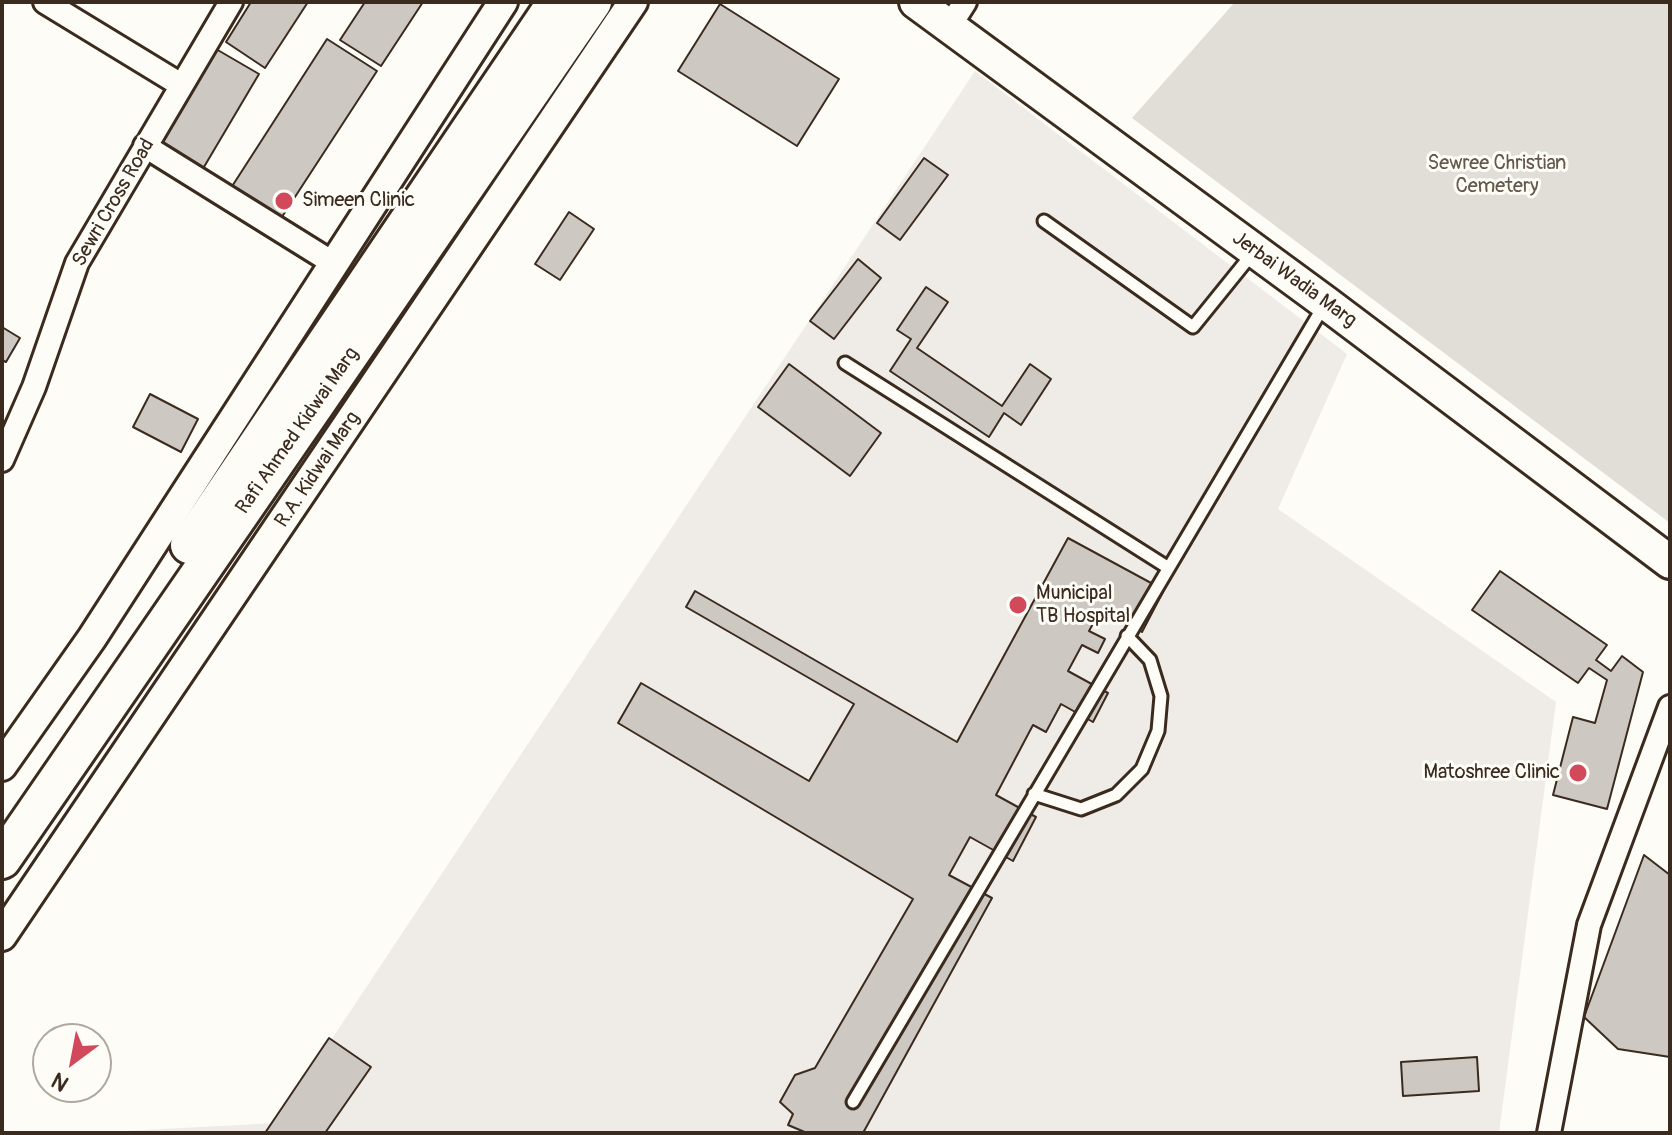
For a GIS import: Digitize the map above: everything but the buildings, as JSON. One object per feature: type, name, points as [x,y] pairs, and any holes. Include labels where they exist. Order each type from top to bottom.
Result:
[{"type":"main road","points":[[2,822],[556,2]]},
{"type":"main road","name":"Rafi Ahmed Kidwai Marg","points":[[2,860],[593,2]]},
{"type":"main road","name":"Jerbai Wadia Marg","points":[[916,2],[957,14],[1255,251],[1670,562]]},
{"type":"street","points":[[45,2],[181,85]]},
{"type":"street","name":"Sewri Cross Road","points":[[2,460],[34,387],[77,263],[231,2]]},
{"type":"street","points":[[2,766],[92,638],[503,2]]},
{"type":"street","name":"R.A. Kidwai Marg","points":[[2,936],[633,2]]},
{"type":"street","points":[[145,146],[333,263]]},
{"type":"street","points":[[1549,1133],[1589,925],[1670,707]]},
{"type":"lane","points":[[1044,221],[1193,327],[1255,251]]},
{"type":"lane","points":[[853,1102],[1326,303]]},
{"type":"lane","points":[[845,363],[1167,567]]},
{"type":"lane","points":[[1034,794],[1081,809],[1116,795],[1142,769],[1158,731],[1161,696],[1150,660],[1127,636]]},
{"type":"shaded area","name":"Municipal TB Hospital","points":[[975,71],[1347,354],[1278,509],[1556,702],[1499,1133],[87,1133],[276,1123]]},
{"type":"green space","name":"Sewree Christian Cemetery","points":[[1235,2],[1670,2],[1670,523],[1132,118]]},
{"type":"place","name":"Simeen Clinic","points":[[284,201]]},
{"type":"place","name":"Municipal TB Hospital","points":[[1018,605]]},
{"type":"place","name":"Matoshree Clinic","points":[[1578,773]]}]
